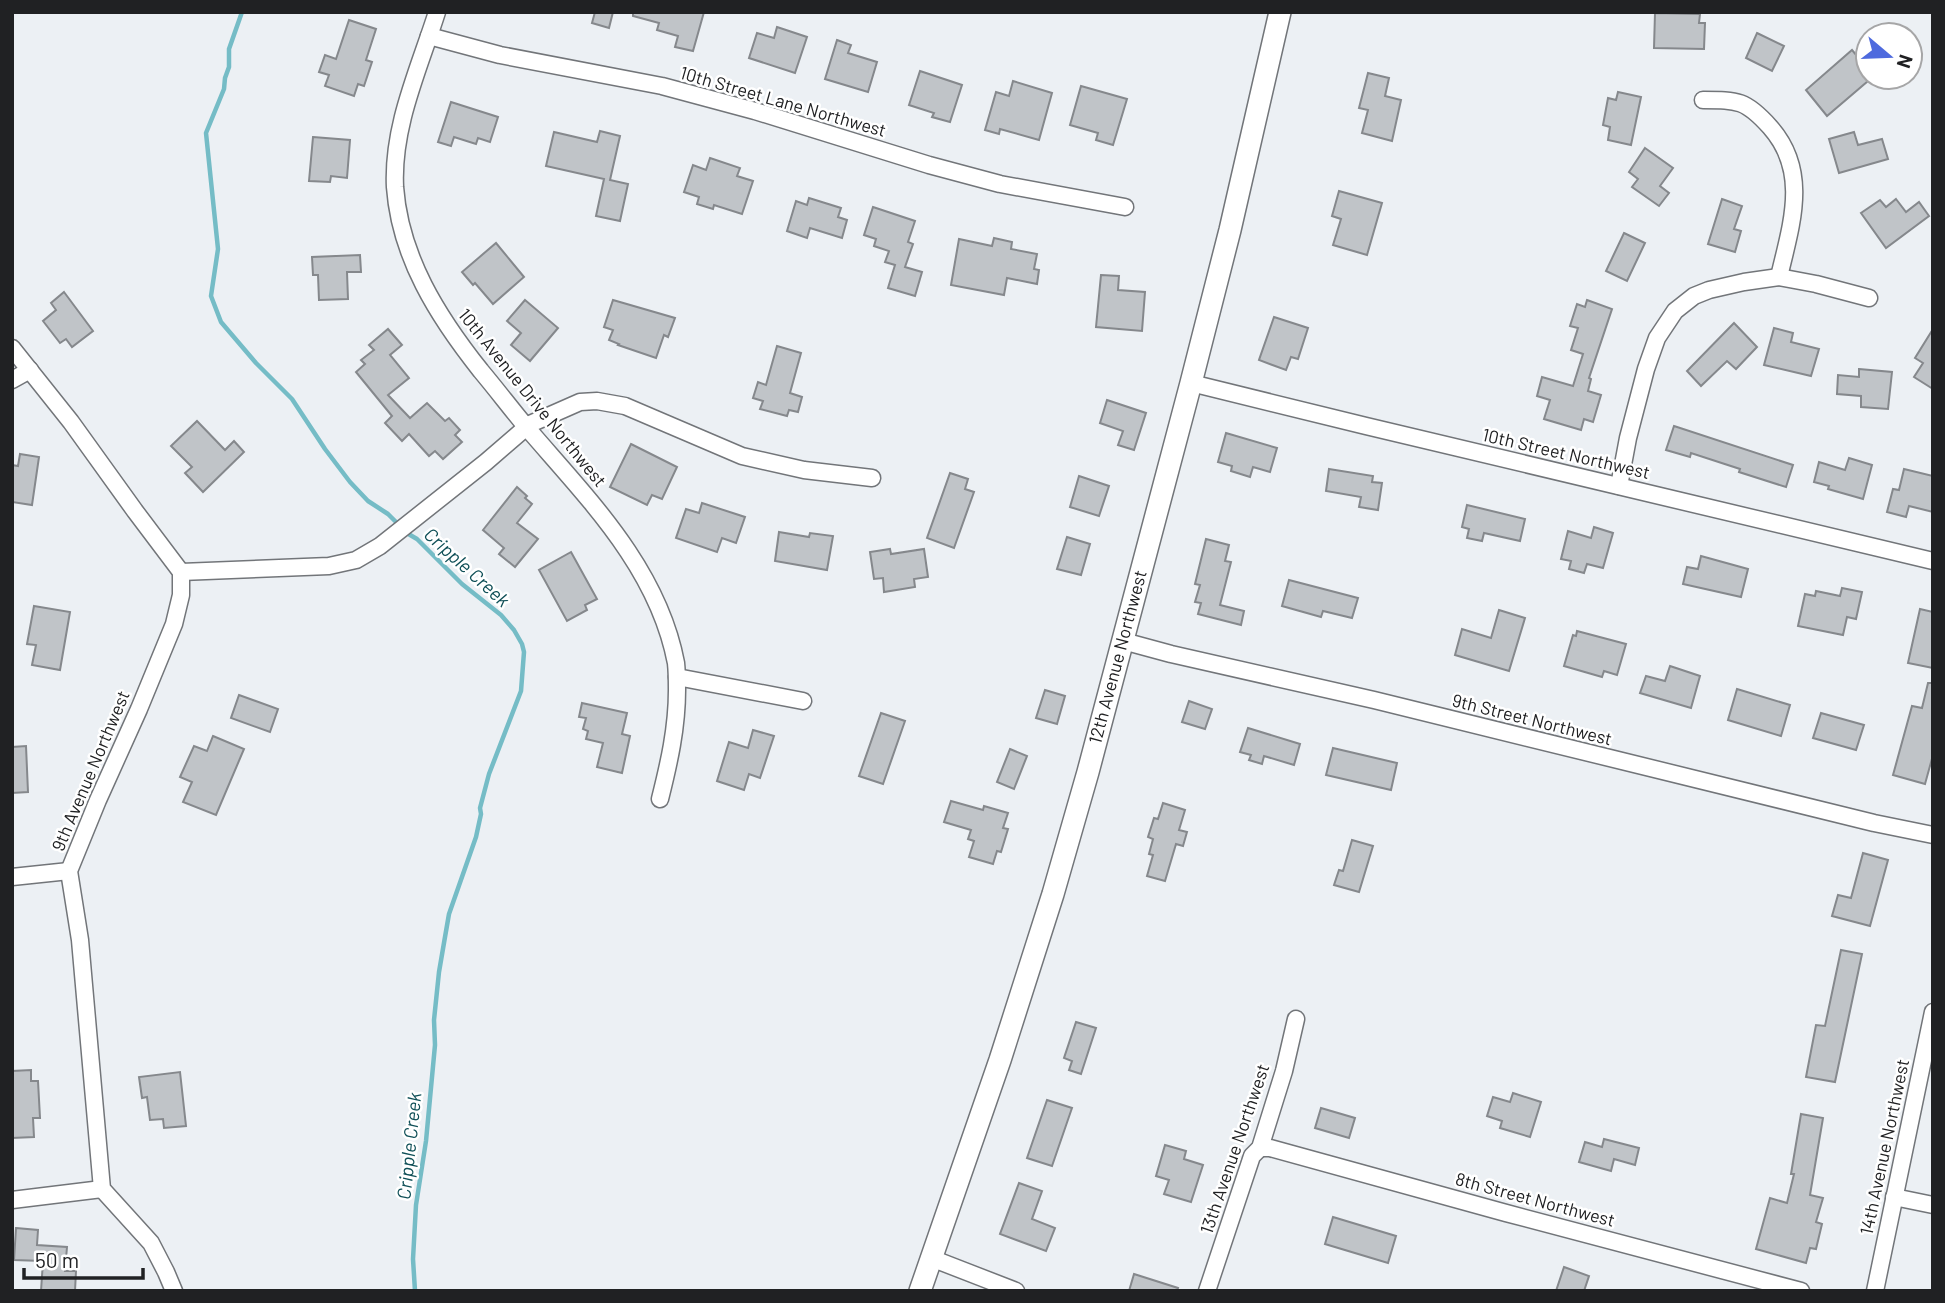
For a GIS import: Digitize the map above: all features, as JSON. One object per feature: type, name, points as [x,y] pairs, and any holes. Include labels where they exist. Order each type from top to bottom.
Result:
[{"type":"main road","name":"12th Avenue Northwest","points":[[920,1291],[1000,1060],[1053,894],[1192,383],[1280,12]]},
{"type":"street","name":"10th Avenue Drive Northwest","points":[[437,12],[399,130],[395,184],[403,236],[423,283],[459,344],[575,483],[635,560],[653,593],[663,616],[677,677],[674,733],[660,800]]},
{"type":"street","name":"10th Street Lane Northwest","points":[[429,36],[500,55],[662,86],[1000,184],[1125,207]]},
{"type":"street","points":[[1703,100],[1730,100],[1745,104],[1779,138],[1788,158],[1794,178],[1795,197],[1779,277]]},
{"type":"street","points":[[1619,486],[1628,438],[1657,338],[1675,311],[1693,296],[1744,282],[1779,277],[1869,298]]},
{"type":"street","points":[[12,348],[181,572],[329,566],[356,560],[380,546],[486,463],[526,427],[580,402],[597,401],[625,406],[742,456],[804,470],[872,478]]},
{"type":"street","points":[[12,380],[30,370]]},
{"type":"street","name":"10th Street Northwest","points":[[1192,383],[1824,537],[1933,561]]},
{"type":"street","name":"9th Avenue Northwest","points":[[102,1189],[80,940],[69,871],[174,624],[181,595],[181,572]]},
{"type":"street","name":"9th Street Northwest","points":[[1123,640],[1171,654],[1374,700],[1861,820],[1933,835]]},
{"type":"street","points":[[677,677],[803,701]]},
{"type":"street","points":[[12,877],[69,871]]},
{"type":"street","name":"14th Avenue Northwest","points":[[1875,1291],[1933,1012]]},
{"type":"street","name":"13th Avenue Northwest","points":[[1208,1291],[1252,1156],[1260,1148],[1284,1071],[1296,1019]]},
{"type":"street","name":"8th Street Northwest","points":[[1260,1148],[1270,1148],[1801,1291]]},
{"type":"street","points":[[12,1200],[102,1189],[151,1243],[173,1289]]},
{"type":"street","points":[[1894,1197],[1933,1205]]},
{"type":"street","points":[[931,1258],[1016,1291]]},
{"type":"building","points":[[595,12],[613,12],[609,28],[592,23]]},
{"type":"building","points":[[633,12],[704,12],[693,51],[675,47],[678,36],[657,30],[659,23],[633,16]]},
{"type":"building","points":[[1655,13],[1700,14],[1699,23],[1705,23],[1704,49],[1654,48]]},
{"type":"building","points":[[349,20],[376,29],[366,60],[372,62],[364,86],[358,84],[354,96],[325,86],[329,75],[319,72],[325,55],[336,59]]},
{"type":"building","points":[[777,27],[807,37],[795,73],[749,58],[757,33],[774,38]]},
{"type":"building","points":[[1757,33],[1784,46],[1772,71],[1746,58]]},
{"type":"building","points":[[837,40],[851,45],[848,53],[877,62],[868,92],[825,79]]},
{"type":"building","points":[[1852,50],[1854,52],[1854,91],[1856,91],[1827,116],[1806,90]]},
{"type":"building","points":[[920,71],[962,85],[950,122],[932,117],[934,113],[909,105]]},
{"type":"building","points":[[1368,73],[1389,78],[1385,96],[1401,100],[1392,141],[1362,133],[1368,110],[1359,108]]},
{"type":"building","points":[[1013,81],[1052,93],[1039,140],[1000,129],[999,134],[985,130],[996,92],[1009,96]]},
{"type":"building","points":[[1081,86],[1127,99],[1113,145],[1096,140],[1098,133],[1070,125]]},
{"type":"building","points":[[1618,92],[1641,97],[1631,145],[1608,140],[1610,127],[1603,125],[1608,98],[1616,100]]},
{"type":"building","points":[[451,102],[498,117],[490,142],[478,138],[476,144],[454,137],[451,146],[438,142]]},
{"type":"building","points":[[600,131],[620,136],[610,180],[628,184],[620,221],[596,216],[604,179],[546,166],[554,132],[597,142]]},
{"type":"building","points":[[1854,132],[1858,145],[1882,139],[1888,159],[1839,173],[1829,139]]},
{"type":"building","points":[[313,137],[350,140],[347,178],[331,176],[330,182],[309,181]]},
{"type":"building","points":[[1645,148],[1673,168],[1660,186],[1669,193],[1659,206],[1632,187],[1638,179],[1629,172]]},
{"type":"building","points":[[710,158],[740,168],[737,176],[753,181],[742,214],[714,205],[713,209],[697,204],[699,197],[684,192],[693,165],[706,170]]},
{"type":"building","points":[[1339,191],[1382,203],[1367,255],[1333,245],[1341,219],[1332,216]]},
{"type":"building","points":[[809,198],[841,208],[838,217],[847,220],[842,238],[810,228],[807,238],[787,231],[796,201],[807,205]]},
{"type":"building","points":[[1722,199],[1742,206],[1734,229],[1741,231],[1735,252],[1708,244]]},
{"type":"building","points":[[1896,199],[1906,212],[1919,202],[1929,216],[1886,248],[1861,213],[1880,200],[1886,207]]},
{"type":"building","points":[[873,207],[915,221],[908,242],[913,244],[905,267],[922,272],[915,296],[888,288],[895,265],[885,262],[889,251],[874,246],[876,239],[864,235]]},
{"type":"building","points":[[1624,233],[1645,243],[1627,281],[1606,271]]},
{"type":"building","points":[[994,238],[1012,242],[1011,249],[1037,254],[1034,269],[1039,270],[1037,284],[1007,278],[1004,295],[951,285],[959,239],[992,246]]},
{"type":"building","points":[[496,243],[524,277],[493,304],[462,272]]},
{"type":"building","points":[[360,255],[361,272],[347,272],[348,299],[319,300],[318,275],[313,275],[312,257]]},
{"type":"building","points":[[1101,275],[1119,276],[1118,290],[1145,292],[1142,331],[1096,327]]},
{"type":"building","points":[[64,292],[93,331],[72,347],[66,339],[60,343],[43,321],[56,310],[51,303]]},
{"type":"building","points":[[525,300],[558,328],[530,361],[511,345],[521,333],[507,321]]},
{"type":"building","points":[[613,300],[675,318],[668,337],[664,335],[656,358],[609,340],[613,330],[604,327]]},
{"type":"building","points":[[1587,300],[1612,309],[1589,378],[1588,391],[1601,395],[1593,422],[1584,419],[1581,430],[1544,419],[1550,400],[1537,396],[1542,377],[1573,386],[1583,354],[1571,350],[1578,328],[1570,326],[1577,304],[1585,307]]},
{"type":"building","points":[[1274,317],[1308,328],[1298,359],[1291,357],[1286,370],[1259,360]]},
{"type":"building","points":[[1734,323],[1757,347],[1736,369],[1727,361],[1701,386],[1687,371]]},
{"type":"building","points":[[1774,328],[1793,333],[1791,342],[1819,349],[1811,376],[1764,365]]},
{"type":"building","points":[[388,329],[402,345],[390,355],[409,378],[388,395],[410,418],[427,403],[445,421],[449,418],[460,430],[455,435],[462,442],[443,459],[435,451],[429,456],[409,434],[402,441],[385,423],[392,416],[356,372],[365,364],[361,360],[374,350],[369,345]]},
{"type":"building","points":[[1933,329],[1933,389],[1914,377],[1923,363],[1915,358]]},
{"type":"building","points":[[777,346],[801,353],[790,393],[802,397],[798,412],[789,410],[787,416],[760,409],[763,401],[753,398],[758,382],[766,385]]},
{"type":"building","points":[[1859,369],[1892,372],[1888,409],[1861,407],[1861,396],[1837,394],[1838,375],[1859,377]]},
{"type":"building","points":[[1107,400],[1146,413],[1134,450],[1118,445],[1123,431],[1100,423]]},
{"type":"building","points":[[197,421],[225,450],[234,441],[244,452],[203,492],[185,473],[192,467],[171,446]]},
{"type":"building","points":[[1674,426],[1793,465],[1786,487],[1691,453],[1690,457],[1666,450]]},
{"type":"building","points":[[1226,433],[1277,448],[1270,472],[1253,467],[1250,477],[1231,471],[1232,466],[1218,462]]},
{"type":"building","points":[[631,444],[677,467],[662,499],[652,495],[647,505],[610,487]]},
{"type":"building","points":[[20,454],[39,457],[32,505],[12,502],[12,465],[18,466]]},
{"type":"building","points":[[1849,458],[1872,465],[1863,499],[1814,482],[1819,462],[1845,470]]},
{"type":"building","points":[[1329,469],[1373,476],[1372,482],[1382,483],[1378,510],[1359,507],[1361,497],[1326,491]]},
{"type":"building","points":[[1904,469],[1933,476],[1933,512],[1909,506],[1906,517],[1887,512],[1893,489],[1899,490]]},
{"type":"building","points":[[950,473],[968,479],[965,489],[974,492],[954,548],[927,538]]},
{"type":"building","points":[[1079,476],[1109,486],[1099,516],[1070,507]]},
{"type":"building","points":[[517,487],[532,504],[517,523],[538,539],[515,567],[499,554],[504,548],[483,530]]},
{"type":"building","points":[[702,503],[745,517],[736,543],[722,538],[717,552],[676,538],[686,509],[699,513]]},
{"type":"building","points":[[1467,505],[1525,519],[1520,541],[1484,533],[1482,541],[1467,538],[1469,529],[1462,527]]},
{"type":"building","points":[[1594,527],[1613,533],[1603,568],[1587,564],[1584,573],[1569,569],[1571,561],[1561,559],[1568,531],[1591,538]]},
{"type":"building","points":[[779,532],[809,537],[810,533],[833,536],[827,570],[775,561]]},
{"type":"building","points":[[1067,537],[1090,544],[1081,575],[1057,569]]},
{"type":"building","points":[[1206,539],[1229,545],[1225,561],[1231,562],[1220,605],[1244,611],[1241,625],[1198,614],[1201,603],[1195,602],[1200,585],[1195,584]]},
{"type":"building","points":[[890,549],[891,554],[924,549],[928,577],[914,579],[915,587],[884,592],[883,578],[874,579],[870,552]]},
{"type":"building","points":[[571,552],[597,599],[585,605],[587,610],[567,621],[539,570]]},
{"type":"building","points":[[1701,556],[1748,569],[1741,597],[1683,584],[1687,567],[1698,569]]},
{"type":"building","points":[[1289,580],[1358,598],[1352,618],[1323,611],[1321,617],[1282,606]]},
{"type":"building","points":[[1842,588],[1862,592],[1856,619],[1847,617],[1843,635],[1798,626],[1805,594],[1815,596],[1816,591],[1840,596]]},
{"type":"building","points":[[34,606],[70,612],[60,670],[32,665],[36,645],[27,644]]},
{"type":"building","points":[[1920,609],[1933,612],[1933,668],[1908,663]]},
{"type":"building","points":[[1499,610],[1525,618],[1509,671],[1455,655],[1462,629],[1491,638]]},
{"type":"building","points":[[1577,631],[1626,644],[1617,675],[1604,671],[1602,677],[1564,666],[1573,635],[1576,636]]},
{"type":"building","points":[[1670,666],[1700,676],[1691,708],[1640,693],[1646,676],[1665,681]]},
{"type":"building","points":[[1928,683],[1933,683],[1933,755],[1925,784],[1893,775],[1912,706],[1922,708]]},
{"type":"building","points":[[1737,689],[1790,705],[1781,736],[1728,720]]},
{"type":"building","points":[[1045,690],[1065,696],[1057,724],[1036,718]]},
{"type":"building","points":[[239,695],[278,709],[270,732],[231,718]]},
{"type":"building","points":[[1189,701],[1212,709],[1205,729],[1182,722]]},
{"type":"building","points":[[582,703],[627,713],[622,734],[630,736],[622,773],[597,767],[603,743],[586,739],[588,731],[583,729],[586,718],[579,717]]},
{"type":"building","points":[[881,713],[905,721],[883,784],[859,776]]},
{"type":"building","points":[[1821,713],[1864,725],[1856,750],[1813,738]]},
{"type":"building","points":[[1248,728],[1300,744],[1294,765],[1264,756],[1262,764],[1249,760],[1251,755],[1240,752]]},
{"type":"building","points":[[753,730],[774,736],[760,778],[749,774],[744,790],[717,781],[729,742],[748,748]]},
{"type":"building","points":[[213,736],[244,749],[216,815],[183,802],[192,782],[180,777],[194,746],[207,751]]},
{"type":"building","points":[[26,746],[28,792],[12,793],[12,747]]},
{"type":"building","points":[[1333,748],[1397,763],[1391,790],[1326,775]]},
{"type":"building","points":[[1010,749],[1027,756],[1014,789],[997,782]]},
{"type":"building","points":[[951,801],[983,810],[984,806],[1008,813],[1003,828],[1008,829],[1001,852],[997,851],[993,864],[969,857],[974,841],[968,839],[971,830],[944,822]]},
{"type":"building","points":[[1163,803],[1185,810],[1179,830],[1187,832],[1183,846],[1176,844],[1165,881],[1147,876],[1153,855],[1149,854],[1153,839],[1148,837],[1154,818],[1158,819]]},
{"type":"building","points":[[1352,840],[1373,846],[1359,892],[1334,885],[1339,870],[1343,871]]},
{"type":"building","points":[[1863,853],[1888,860],[1870,926],[1832,916],[1838,895],[1851,898]]},
{"type":"building","points":[[1841,950],[1862,954],[1835,1082],[1806,1077],[1816,1025],[1825,1026]]},
{"type":"building","points":[[1076,1022],[1096,1028],[1081,1074],[1069,1070],[1072,1061],[1064,1058]]},
{"type":"building","points":[[31,1070],[31,1081],[38,1081],[40,1118],[33,1118],[34,1137],[12,1138],[12,1071]]},
{"type":"building","points":[[180,1072],[186,1126],[164,1128],[163,1119],[150,1120],[147,1097],[142,1098],[139,1077]]},
{"type":"building","points":[[1513,1093],[1541,1102],[1530,1137],[1500,1128],[1502,1121],[1487,1116],[1493,1097],[1510,1102]]},
{"type":"building","points":[[1047,1100],[1072,1108],[1052,1166],[1027,1158]]},
{"type":"building","points":[[1321,1108],[1355,1118],[1349,1138],[1315,1128]]},
{"type":"building","points":[[1801,1114],[1823,1118],[1810,1195],[1823,1198],[1816,1222],[1822,1224],[1816,1249],[1810,1248],[1806,1263],[1756,1249],[1770,1198],[1787,1203],[1794,1174],[1791,1174]]},
{"type":"building","points":[[1604,1139],[1639,1148],[1635,1165],[1614,1159],[1611,1171],[1579,1162],[1585,1142],[1602,1147]]},
{"type":"building","points":[[1165,1145],[1186,1151],[1184,1159],[1203,1165],[1191,1202],[1164,1194],[1169,1180],[1156,1176]]},
{"type":"building","points":[[1019,1183],[1042,1191],[1032,1219],[1055,1228],[1046,1251],[1000,1234]]},
{"type":"building","points":[[1333,1217],[1396,1236],[1388,1263],[1325,1244]]},
{"type":"building","points":[[16,1228],[38,1230],[37,1245],[67,1247],[65,1271],[76,1271],[75,1291],[41,1291],[43,1261],[14,1260]]},
{"type":"building","points":[[1564,1267],[1589,1276],[1584,1291],[1556,1291]]},
{"type":"building","points":[[1134,1274],[1178,1288],[1177,1291],[1129,1291]]},
{"type":"waterway","name":"Cripple Creek","points":[[242,12],[229,49],[229,67],[224,89],[206,133],[218,249],[211,296],[221,322],[292,399],[350,482],[368,501],[399,525]]},
{"type":"waterway","name":"Cripple Creek","points":[[405,532],[417,539],[462,584],[501,615],[514,630],[524,652],[521,691],[489,774],[476,837],[449,914],[439,972],[426,1141],[416,1205],[413,1259],[415,1291]]}]
